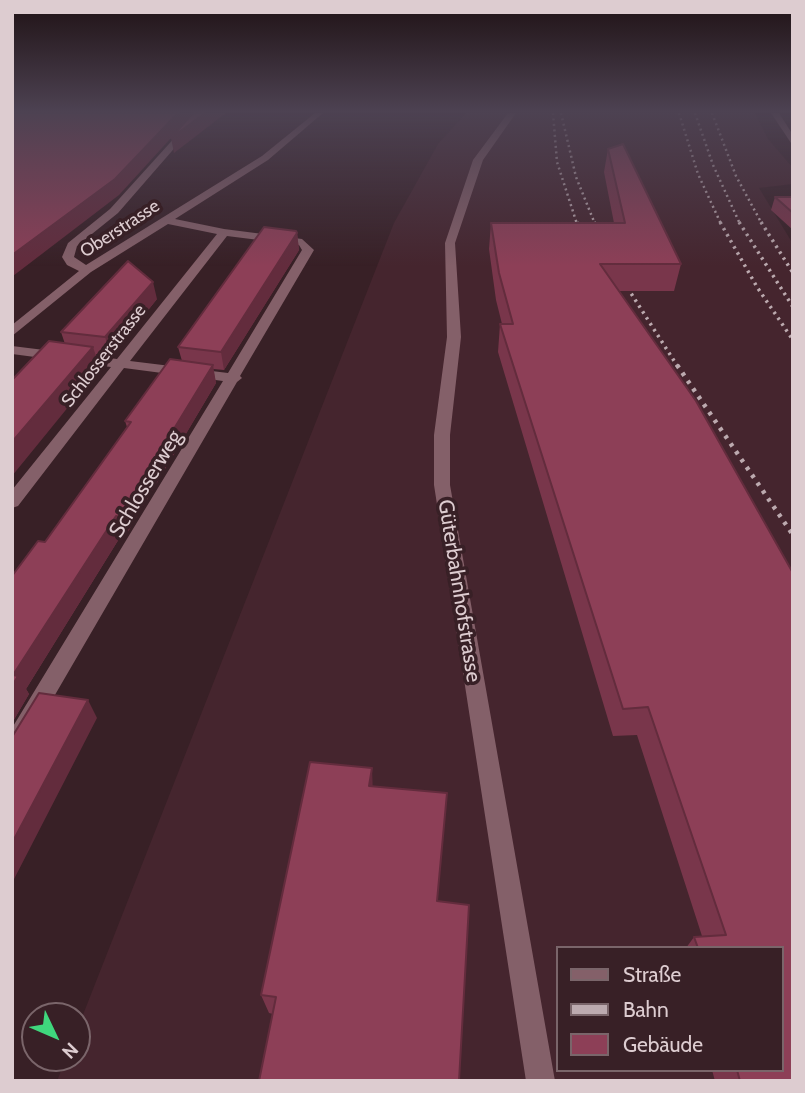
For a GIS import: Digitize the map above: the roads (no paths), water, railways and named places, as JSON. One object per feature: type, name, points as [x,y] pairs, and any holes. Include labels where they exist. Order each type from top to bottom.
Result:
[{"type":"street","points":[[87,270],[71,263],[68,257],[72,245],[114,211],[156,164]]},
{"type":"street","name":"Oberstrasse","points":[[12,332],[87,270],[255,164]]},
{"type":"street","name":"Güterbahnhofstrasse","points":[[477,164],[450,243],[454,337],[442,435],[442,485],[541,1081]]},
{"type":"street","points":[[166,220],[225,232]]},
{"type":"street","name":"Schlosserweg","points":[[12,747],[235,377],[308,250],[302,242],[225,232]]},
{"type":"street","name":"Schlosserstrasse","points":[[12,502],[225,232]]},
{"type":"street","points":[[12,350],[235,377]]},
{"type":"railway","points":[[558,164],[577,224]]},
{"type":"railway","points":[[573,164],[595,224]]},
{"type":"railway","points":[[695,164],[720,223]]},
{"type":"railway","points":[[713,164],[739,222]]},
{"type":"railway","points":[[731,164],[762,224]]},
{"type":"railway","points":[[577,222],[583,241]]},
{"type":"railway","points":[[594,222],[602,242]]},
{"type":"railway","points":[[739,222],[793,307]]},
{"type":"railway","points":[[761,222],[793,273]]},
{"type":"railway","points":[[720,223],[757,287],[793,340]]},
{"type":"railway","points":[[620,276],[678,367]]},
{"type":"railway","points":[[677,365],[793,535]]}]
